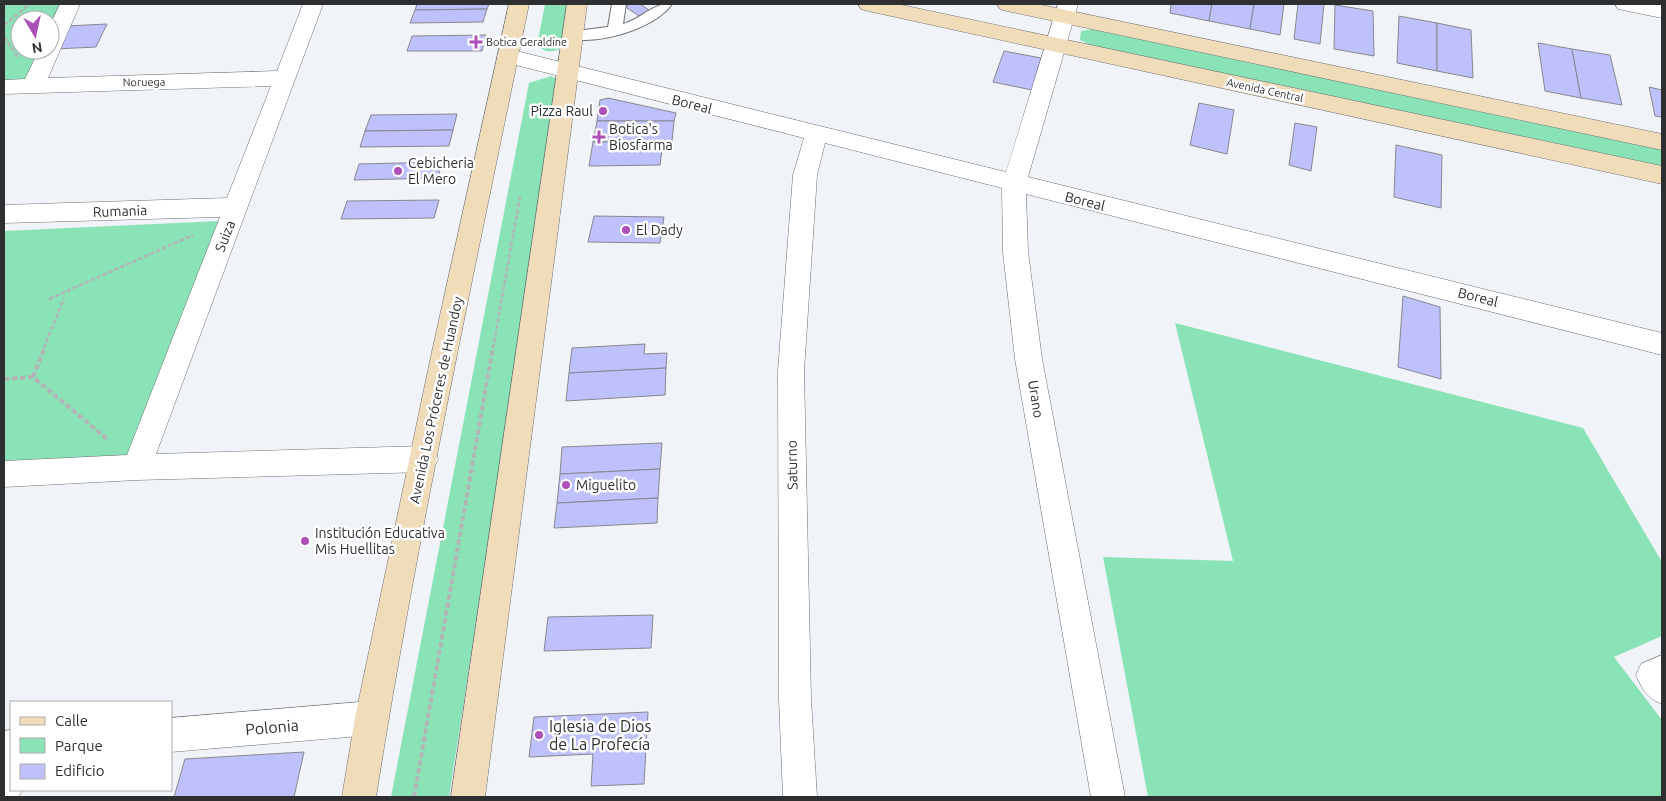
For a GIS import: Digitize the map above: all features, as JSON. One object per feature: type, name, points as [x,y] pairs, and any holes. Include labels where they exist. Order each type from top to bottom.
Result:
[{"type":"main road","name":"Avenida Los Próceres de Huandoy","points":[[359,797],[372,718],[424,458],[519,4]]},
{"type":"main road","points":[[468,797],[518,420],[577,4]]},
{"type":"main road","name":"Avenida Central","points":[[868,4],[1662,175]]},
{"type":"main road","points":[[1007,4],[1066,10],[1662,142]]},
{"type":"street","points":[[34,84],[70,4]]},
{"type":"street","name":"Suiza","points":[[137,467],[313,4]]},
{"type":"street","points":[[1625,4],[1662,11]]},
{"type":"street","name":"Urano","points":[[1066,10],[1014,184],[1013,214],[1022,304],[1037,410],[1108,797]]},
{"type":"street","name":"Boreal","points":[[508,56],[568,73],[1662,344]]},
{"type":"street","name":"Noruega","points":[[4,87],[34,84],[285,78]]},
{"type":"street","name":"Saturno","points":[[800,797],[795,699],[791,371],[805,175],[816,134]]},
{"type":"street","name":"Rumania","points":[[4,214],[236,207]]},
{"type":"street","points":[[4,474],[137,467],[424,458]]},
{"type":"street","points":[[1662,671],[1652,675],[1662,688]]},
{"type":"street","name":"Polonia","points":[[172,735],[372,718]]},
{"type":"street","points":[[4,793],[10,775]]},
{"type":"lane","points":[[615,31],[620,4]]},
{"type":"lane","points":[[573,34],[615,31],[648,20],[665,4]]},
{"type":"path","points":[[4,25],[30,4]]},
{"type":"path","points":[[414,797],[520,194]]},
{"type":"path","points":[[49,299],[195,234]]},
{"type":"path","points":[[33,378],[64,298]]},
{"type":"path","points":[[4,379],[33,378],[109,440]]},
{"type":"green space","points":[[4,4],[61,4],[59,10],[10,10],[10,60],[38,60],[29,81],[4,83]]},
{"type":"green space","points":[[545,4],[573,4],[568,44],[553,51],[541,49],[537,46]]},
{"type":"green space","points":[[1093,29],[1662,149],[1662,169],[1092,46],[1080,40],[1081,31]]},
{"type":"green space","points":[[551,76],[560,80],[449,797],[391,797],[529,83]]},
{"type":"green space","points":[[219,221],[128,458],[4,463],[4,231]]},
{"type":"green space","points":[[1175,323],[1583,428],[1662,562],[1662,636],[1614,657],[1662,720],[1662,797],[1148,797],[1103,557],[1233,561]]},
{"type":"building","points":[[417,4],[489,4],[487,9],[415,10]]},
{"type":"building","points":[[627,4],[640,4],[652,12],[642,18],[627,8]]},
{"type":"building","points":[[1171,4],[1212,4],[1209,21],[1170,13]]},
{"type":"building","points":[[1212,4],[1254,4],[1250,29],[1209,21]]},
{"type":"building","points":[[1254,4],[1284,4],[1280,35],[1250,29]]},
{"type":"building","points":[[1298,4],[1324,4],[1320,44],[1294,39]]},
{"type":"building","points":[[1335,5],[1373,11],[1374,56],[1334,49]]},
{"type":"building","points":[[487,9],[483,22],[410,23],[415,10]]},
{"type":"building","points":[[1399,16],[1437,23],[1437,71],[1397,63]]},
{"type":"building","points":[[1437,23],[1471,30],[1473,78],[1437,71]]},
{"type":"building","points":[[107,24],[96,47],[60,49],[60,39],[67,26]]},
{"type":"building","points":[[486,35],[482,51],[407,51],[412,36]]},
{"type":"building","points":[[1538,43],[1572,49],[1581,98],[1545,91]]},
{"type":"building","points":[[1572,49],[1610,55],[1622,105],[1581,98]]},
{"type":"building","points":[[1004,51],[1041,58],[1032,90],[993,82]]},
{"type":"building","points":[[1649,87],[1662,90],[1662,117],[1655,116]]},
{"type":"building","points":[[608,98],[676,113],[674,121],[597,121],[600,100]]},
{"type":"building","points":[[1199,103],[1234,110],[1227,154],[1190,145]]},
{"type":"building","points":[[457,114],[453,130],[365,131],[371,115]]},
{"type":"building","points":[[597,121],[674,121],[672,141],[593,142]]},
{"type":"building","points":[[1295,123],[1317,127],[1311,171],[1289,165]]},
{"type":"building","points":[[453,130],[449,146],[360,147],[365,131]]},
{"type":"building","points":[[593,142],[663,142],[660,165],[589,166]]},
{"type":"building","points":[[1396,145],[1442,155],[1441,208],[1394,197]]},
{"type":"building","name":"Cebicheria El Mero","points":[[442,162],[438,178],[354,180],[359,164]]},
{"type":"building","points":[[439,200],[434,218],[341,219],[347,201]]},
{"type":"building","name":"El Dady","points":[[594,216],[664,217],[660,243],[588,242]]},
{"type":"building","points":[[1403,296],[1440,307],[1441,379],[1398,367]]},
{"type":"building","points":[[645,344],[644,354],[667,353],[666,368],[569,373],[572,348]]},
{"type":"building","points":[[666,368],[665,395],[566,401],[569,373]]},
{"type":"building","points":[[662,443],[660,469],[560,474],[562,447]]},
{"type":"building","points":[[660,469],[658,498],[557,503],[560,474]]},
{"type":"building","points":[[658,498],[657,523],[554,528],[557,503]]},
{"type":"building","points":[[653,615],[651,648],[544,651],[548,617]]},
{"type":"building","points":[[648,712],[644,784],[591,786],[593,754],[529,757],[534,717]]},
{"type":"building","points":[[304,752],[294,797],[174,797],[185,759]]},
{"type":"place","name":"Botica Geraldine","points":[[476,42]]},
{"type":"place","name":"Pizza Raul","points":[[603,111]]},
{"type":"place","name":"Botica's Biosfarma","points":[[599,137]]},
{"type":"place","name":"Cebicheria El Mero","points":[[398,171]]},
{"type":"place","name":"El Dady","points":[[626,230]]},
{"type":"place","name":"Miguelito","points":[[566,485]]},
{"type":"place","name":"Institución Educativa Mis Huellitas","points":[[305,541]]},
{"type":"place","name":"Iglesia de Dios de La Profecía","points":[[539,735]]}]
